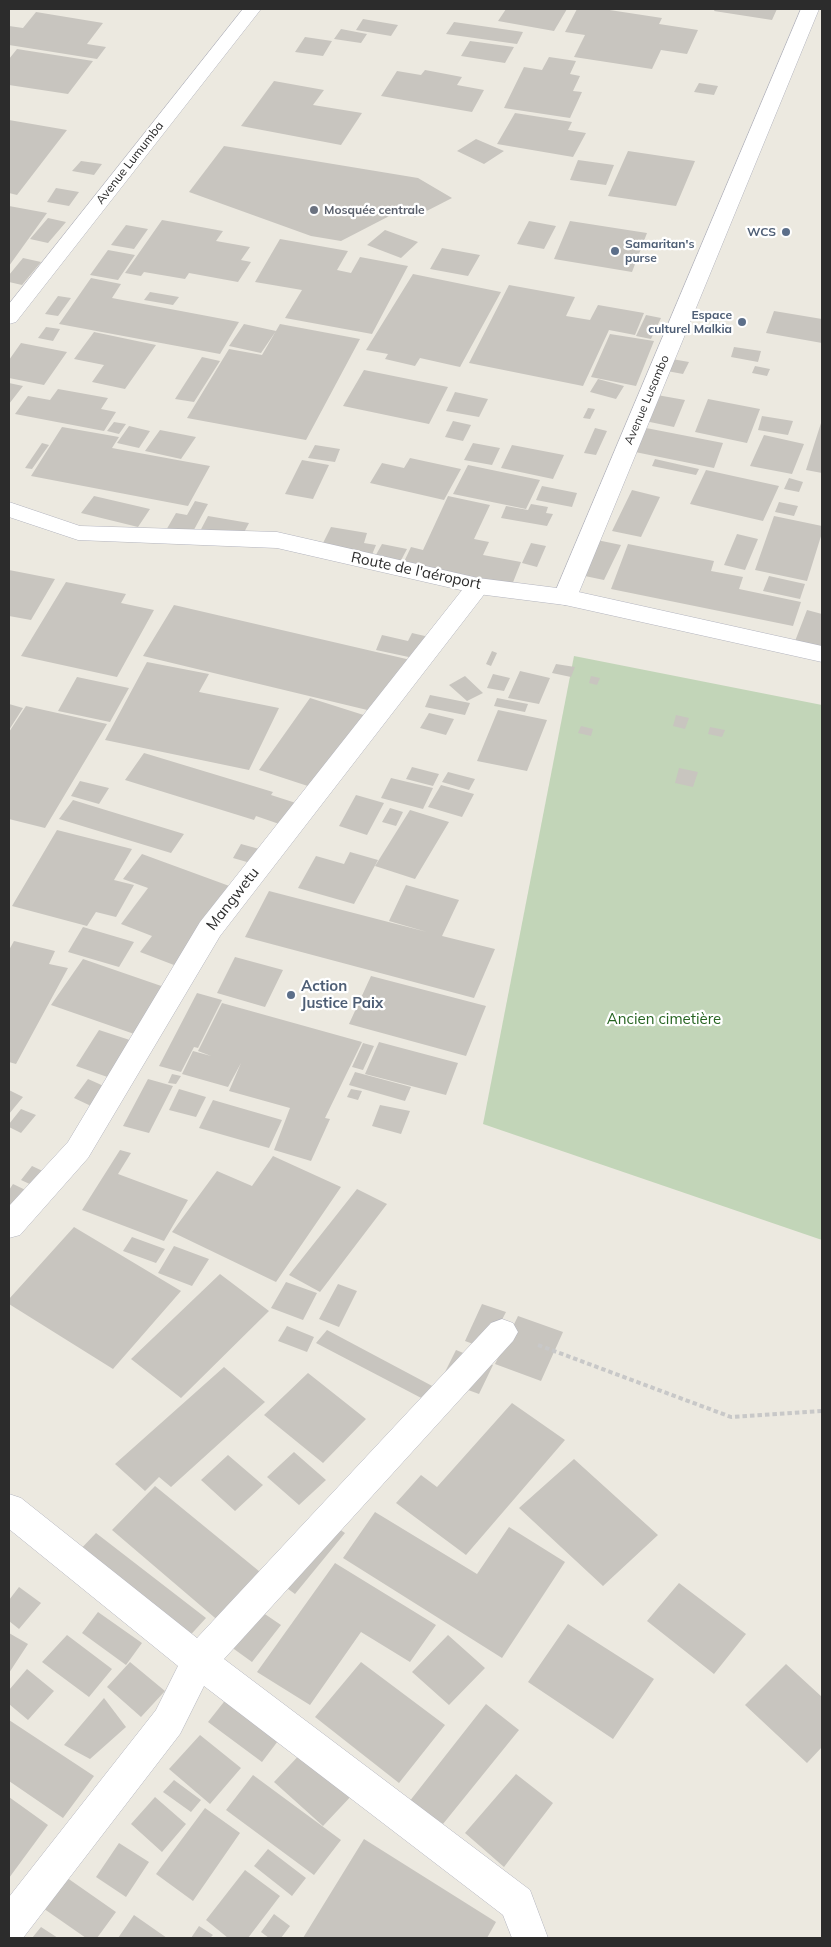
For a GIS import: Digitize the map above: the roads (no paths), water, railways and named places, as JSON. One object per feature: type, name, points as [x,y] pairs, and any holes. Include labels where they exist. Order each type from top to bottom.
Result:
[{"type":"street","name":"Avenue Lumumba","points":[[9,318],[252,9]]},
{"type":"street","name":"Avenue Lusambo","points":[[565,598],[810,9]]},
{"type":"street","name":"Route de l'aéroport","points":[[9,509],[78,532],[278,540],[478,586],[565,598],[822,654]]},
{"type":"street","name":"Mangwetu","points":[[9,1226],[78,1150],[210,929],[478,586]]},
{"type":"street","points":[[9,1926],[168,1722],[199,1661],[502,1332]]},
{"type":"street","points":[[9,1509],[199,1661],[517,1903],[530,1938]]},
{"type":"place","name":"Mosquée centrale","points":[[314,210]]},
{"type":"place","name":"WCS","points":[[786,232]]},
{"type":"place","name":"Samaritan's purse","points":[[615,251]]},
{"type":"place","name":"Espace culturel Malkia","points":[[742,322]]},
{"type":"place","name":"Action Justice Paix","points":[[291,995]]},
{"type":"park label","name":"Ancien cimetière","points":[[664,1019]]}]
